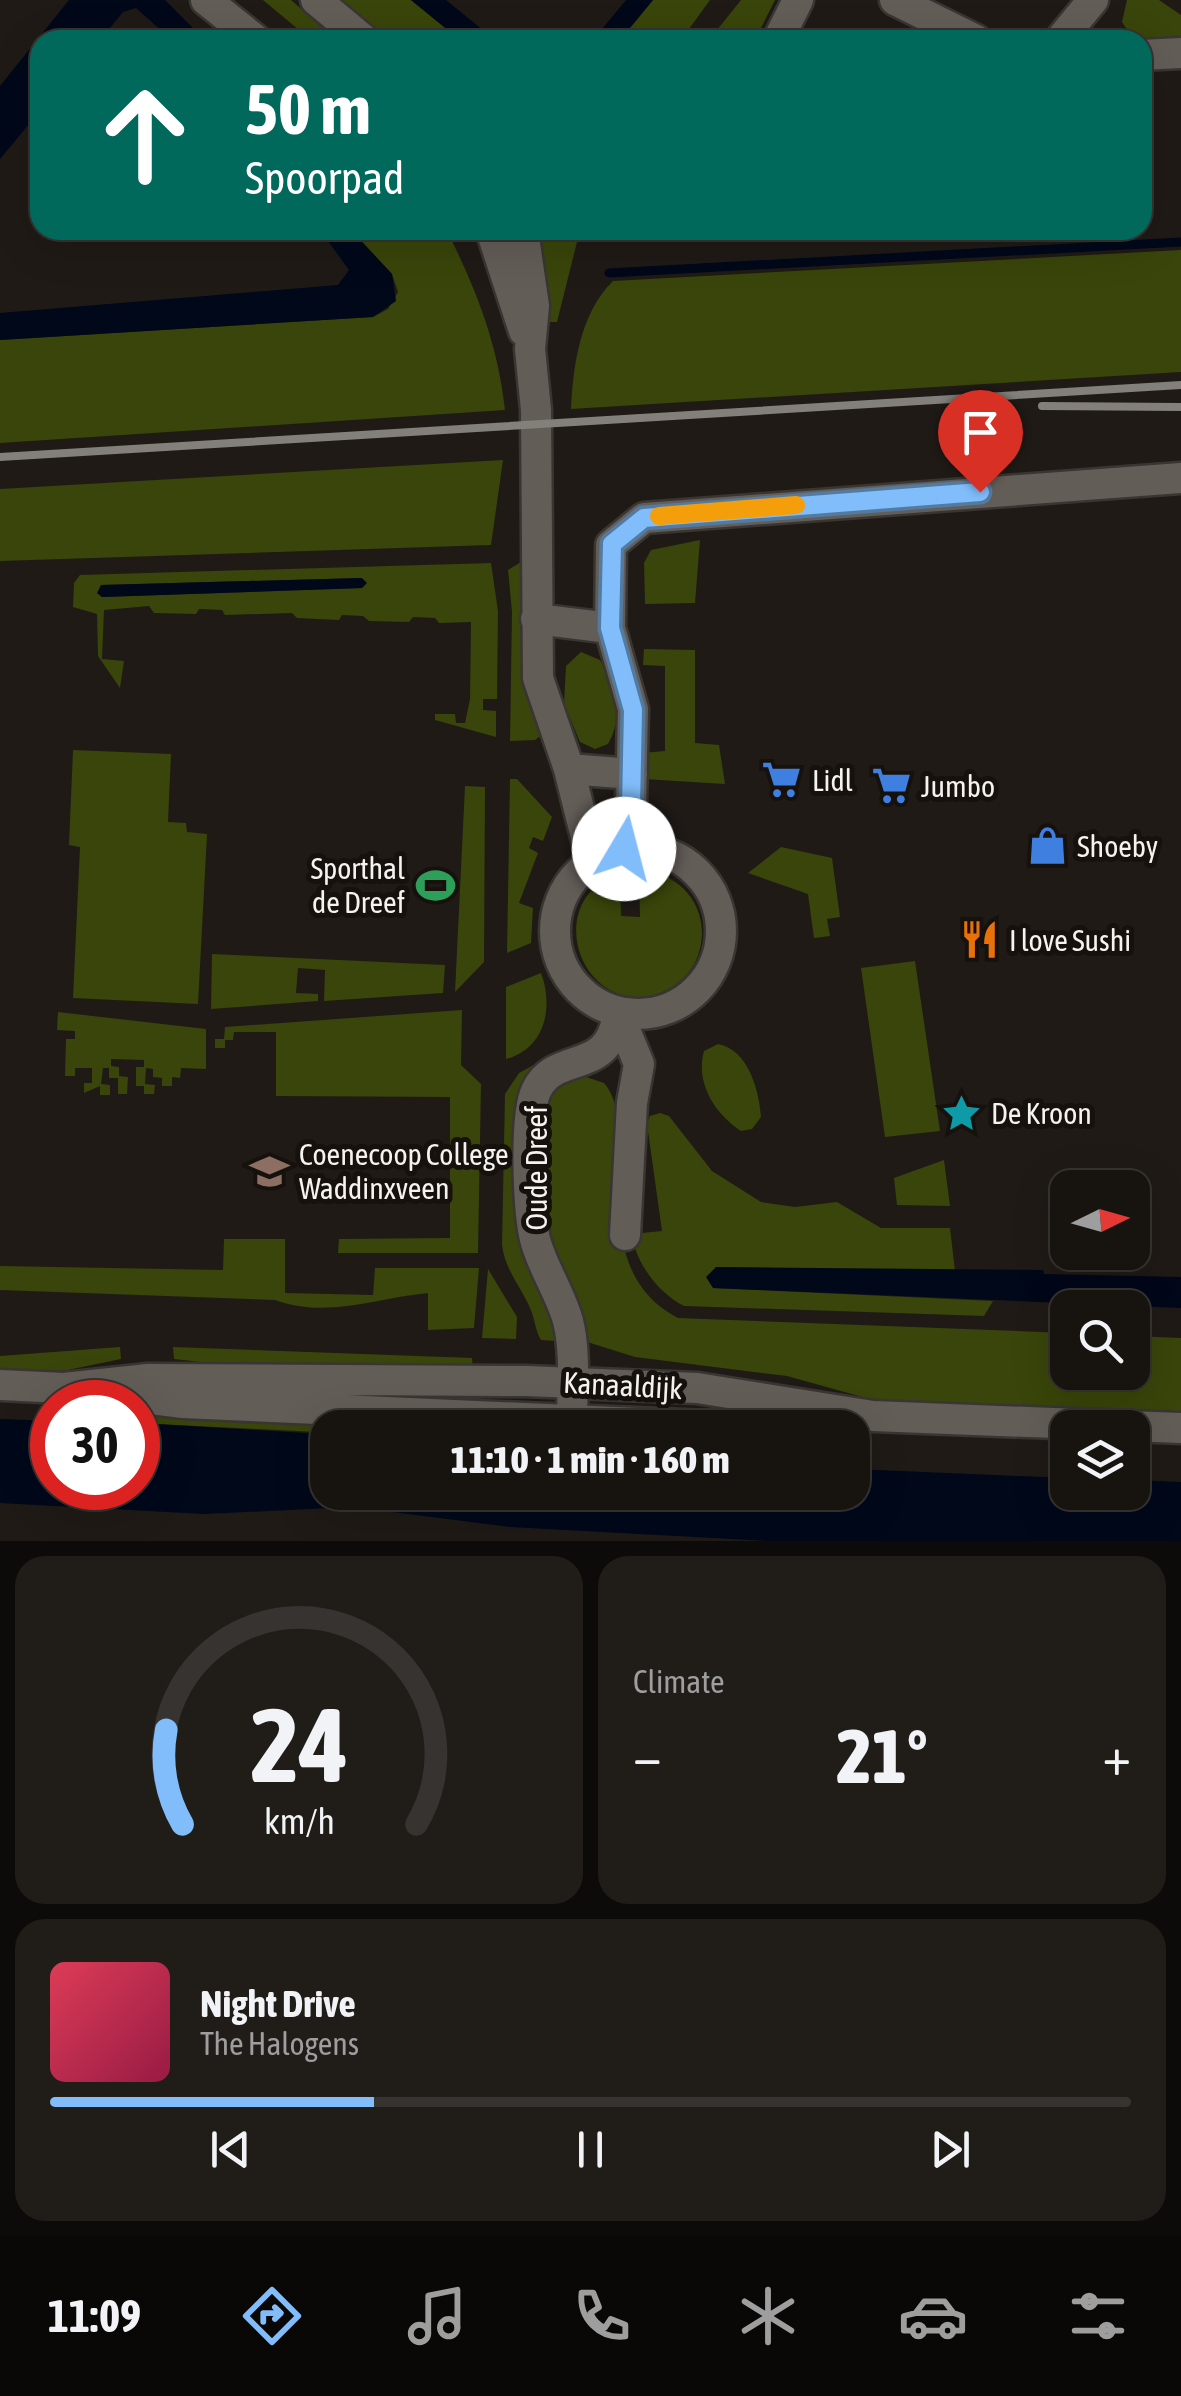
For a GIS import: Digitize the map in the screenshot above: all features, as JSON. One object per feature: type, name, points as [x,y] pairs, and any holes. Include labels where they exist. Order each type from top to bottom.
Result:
[{"type":"street","points":[[206,0],[244,30]]},
{"type":"street","points":[[316,0],[352,30]]},
{"type":"street","points":[[783,30],[798,0]]},
{"type":"street","points":[[895,0],[956,30]]},
{"type":"street","points":[[1068,30],[1092,0]]},
{"type":"street","points":[[1152,54],[1181,53]]},
{"type":"street","points":[[493,240],[530,349]]},
{"type":"street","points":[[524,240],[534,306],[530,349],[536,410],[538,678],[569,769],[592,861]]},
{"type":"street","points":[[624,849],[632,774],[633,710],[610,628],[612,544],[644,518],[1181,478]]},
{"type":"street","points":[[536,619],[610,628]]},
{"type":"street","points":[[569,769],[632,774]]},
{"type":"street","points":[[624,849],[664,852],[697,872],[718,906],[720,946],[708,976],[680,1004],[650,1014],[618,1013],[602,1007],[580,990],[562,961],[554,932],[554,916],[567,888],[592,861],[624,849]]},
{"type":"street","points":[[618,1013],[639,1064],[632,1103],[625,1235]]},
{"type":"street","name":"Oude Dreef","points":[[572,1410],[568,1318],[534,1239],[531,1121],[536,1090],[552,1075],[607,1049],[616,1036],[618,1013]]},
{"type":"street","name":"Kanaaldijk","points":[[156,1380],[572,1383],[696,1388],[872,1416],[1181,1428]]},
{"type":"street","name":"Kanaaldijk","points":[[0,1385],[30,1386]]},
{"type":"street","name":"Kanaaldijk","points":[[160,1400],[334,1410]]},
{"type":"street","points":[[870,1433],[1050,1439]]},
{"type":"street","points":[[1150,1443],[1181,1444]]},
{"type":"green space","points":[[263,0],[291,0],[326,30],[299,30]]},
{"type":"green space","points":[[341,0],[411,0],[448,30],[377,30]]},
{"type":"green space","points":[[653,0],[710,0],[688,30],[628,30]]},
{"type":"green space","points":[[741,0],[775,0],[760,30],[717,30]]},
{"type":"green space","points":[[1127,0],[1159,0],[1181,15],[1181,44],[1152,42],[1152,30],[1127,30],[1122,22]]},
{"type":"green space","points":[[360,240],[451,240],[485,321],[505,410],[0,443],[0,340],[373,317],[388,309],[398,292],[392,274]]},
{"type":"green space","points":[[533,240],[578,240],[557,322],[545,322]]},
{"type":"green space","points":[[1181,250],[1181,372],[571,409],[580,341],[593,308],[613,281]]},
{"type":"green space","points":[[503,460],[491,545],[0,561],[0,489]]},
{"type":"green space","points":[[700,540],[695,603],[645,604],[644,563],[651,550]]},
{"type":"green space","points":[[521,562],[524,660],[544,733],[535,740],[510,741],[512,612],[508,570]]},
{"type":"green space","points":[[491,563],[498,611],[497,699],[483,699],[483,710],[496,711],[496,737],[435,720],[435,714],[455,714],[456,723],[465,723],[470,699],[471,622],[439,623],[435,618],[413,617],[409,622],[369,621],[363,616],[342,615],[339,620],[297,618],[292,613],[225,615],[222,610],[199,609],[196,614],[154,613],[149,606],[104,610],[102,659],[124,661],[120,688],[98,656],[97,614],[73,607],[74,583],[80,575]],"holes":[[[362,578],[362,588],[102,597],[98,593],[102,585]]]},
{"type":"green space","points":[[644,649],[695,650],[695,743],[719,745],[725,784],[644,779],[642,753],[665,751],[665,666],[643,665]]},
{"type":"green space","points":[[581,652],[600,660],[615,701],[613,734],[608,744],[595,749],[580,742],[564,704],[566,666]]},
{"type":"green space","points":[[73,750],[171,754],[168,822],[186,823],[187,832],[207,834],[198,1004],[73,998],[80,847],[69,845]]},
{"type":"green space","points":[[510,779],[517,779],[552,817],[543,841],[533,837],[529,848],[538,853],[519,903],[533,908],[531,943],[507,953]]},
{"type":"green space","points":[[465,786],[485,787],[484,962],[455,992]]},
{"type":"green space","points":[[781,847],[832,858],[840,917],[827,919],[830,936],[814,938],[808,894],[748,873]]},
{"type":"green space","points":[[639,869],[668,877],[689,895],[701,919],[702,934],[698,956],[683,978],[667,990],[638,997],[614,992],[594,978],[581,957],[576,933],[580,909],[594,888],[620,872],[621,916],[640,917]]},
{"type":"green space","points":[[212,954],[445,965],[443,993],[324,1001],[325,970],[298,968],[296,993],[318,994],[318,1001],[211,1009]]},
{"type":"green space","points":[[915,961],[940,1131],[885,1137],[861,968]]},
{"type":"green space","points":[[541,973],[546,999],[543,1025],[530,1046],[506,1059],[506,987]]},
{"type":"green space","points":[[462,1010],[461,1065],[481,1084],[478,1253],[338,1253],[339,1239],[450,1238],[450,1097],[276,1096],[276,1032],[234,1032],[233,1040],[225,1040],[225,1048],[215,1048],[215,1039],[224,1039],[225,1027]]},
{"type":"green space","points":[[58,1012],[206,1029],[206,1069],[181,1068],[180,1078],[172,1077],[172,1086],[162,1086],[162,1078],[153,1077],[153,1069],[146,1068],[145,1084],[155,1085],[154,1094],[144,1094],[144,1086],[136,1086],[136,1067],[144,1067],[144,1060],[111,1059],[111,1066],[119,1067],[119,1076],[128,1077],[127,1094],[118,1094],[118,1078],[109,1078],[109,1068],[103,1068],[101,1084],[110,1085],[110,1095],[100,1095],[100,1086],[84,1093],[84,1083],[92,1083],[92,1068],[75,1068],[75,1076],[65,1076],[66,1039],[75,1039],[75,1031],[57,1030]]},
{"type":"green space","points":[[718,1044],[738,1054],[750,1073],[761,1117],[752,1129],[741,1131],[709,1097],[702,1075],[704,1051]]},
{"type":"green space","points":[[541,1061],[543,1064],[534,1075],[550,1308],[556,1341],[541,1340],[502,1245],[505,1094],[519,1073]]},
{"type":"green space","points":[[580,1075],[604,1083],[608,1089],[617,1114],[619,1213],[629,1262],[639,1284],[655,1303],[678,1318],[1050,1332],[1050,1390],[1150,1390],[1150,1337],[1181,1338],[1181,1414],[884,1403],[787,1376],[635,1357],[584,1341],[539,1232],[544,1099],[558,1083]]},
{"type":"green space","points":[[650,1116],[669,1116],[712,1171],[761,1202],[795,1207],[837,1202],[881,1228],[950,1228],[955,1271],[716,1267],[713,1288],[993,1301],[984,1316],[684,1306],[649,1276],[632,1234],[662,1231],[647,1124]]},
{"type":"green space","points":[[944,1160],[950,1206],[897,1205],[894,1178]]},
{"type":"green space","points":[[224,1239],[285,1239],[285,1293],[373,1295],[375,1268],[479,1268],[474,1328],[428,1330],[428,1293],[314,1308],[275,1300],[0,1290],[0,1266],[223,1270]]},
{"type":"green space","points":[[488,1269],[517,1317],[516,1339],[482,1338]]},
{"type":"green space","points":[[120,1347],[121,1359],[63,1371],[0,1369],[0,1356]]},
{"type":"green space","points":[[173,1347],[472,1358],[473,1370],[271,1370],[174,1359]]},
{"type":"green space","points":[[160,1416],[310,1425],[310,1432],[160,1424]]},
{"type":"water","points":[[69,0],[165,0],[195,30],[161,30],[136,8],[123,12],[108,30],[45,30]]},
{"type":"water","points":[[411,0],[446,0],[483,30],[448,30]]},
{"type":"water","points":[[626,0],[653,0],[628,30],[601,30]]},
{"type":"water","points":[[30,49],[30,123],[0,159],[0,86]]},
{"type":"water","points":[[327,240],[360,240],[392,274],[396,301],[373,317],[0,340],[0,313],[338,285],[349,270]]},
{"type":"water","points":[[362,578],[367,583],[362,588],[102,597],[97,593],[101,585]]},
{"type":"water","points":[[716,1267],[1043,1270],[1044,1274],[1181,1277],[1181,1308],[1150,1307],[1150,1290],[1050,1290],[1050,1302],[713,1288],[706,1277]]},
{"type":"water","points":[[0,1419],[30,1420],[30,1505],[0,1503]]},
{"type":"water","points":[[160,1424],[310,1433],[310,1509],[204,1514],[130,1510],[160,1510]]},
{"type":"water","points":[[870,1470],[1050,1477],[1050,1510],[1150,1510],[1150,1481],[1181,1482],[1181,1541],[767,1541],[510,1527],[377,1510],[870,1510]]},
{"type":"waterway","points":[[609,273],[1181,242]]},
{"type":"railway","points":[[0,457],[1181,385]]},
{"type":"railway","points":[[1042,406],[1181,407]]},
{"type":"slow traffic","points":[[659,516],[796,505]]},
{"type":"place","name":"Lidl","points":[[782,780]]},
{"type":"place","name":"Jumbo","points":[[891,786]]},
{"type":"place","name":"Shoeby","points":[[1047,846]]},
{"type":"place","name":"Sporthal de Dreef","points":[[435,885]]},
{"type":"place","name":"I love Sushi","points":[[979,940]]},
{"type":"place","name":"De Kroon","points":[[961,1113]]},
{"type":"place","name":"Coenecoop College Waddinxveen","points":[[269,1171]]},
{"type":"route","points":[[624,849],[631,807],[633,710],[610,628],[612,544],[644,518],[980,492]]}]
